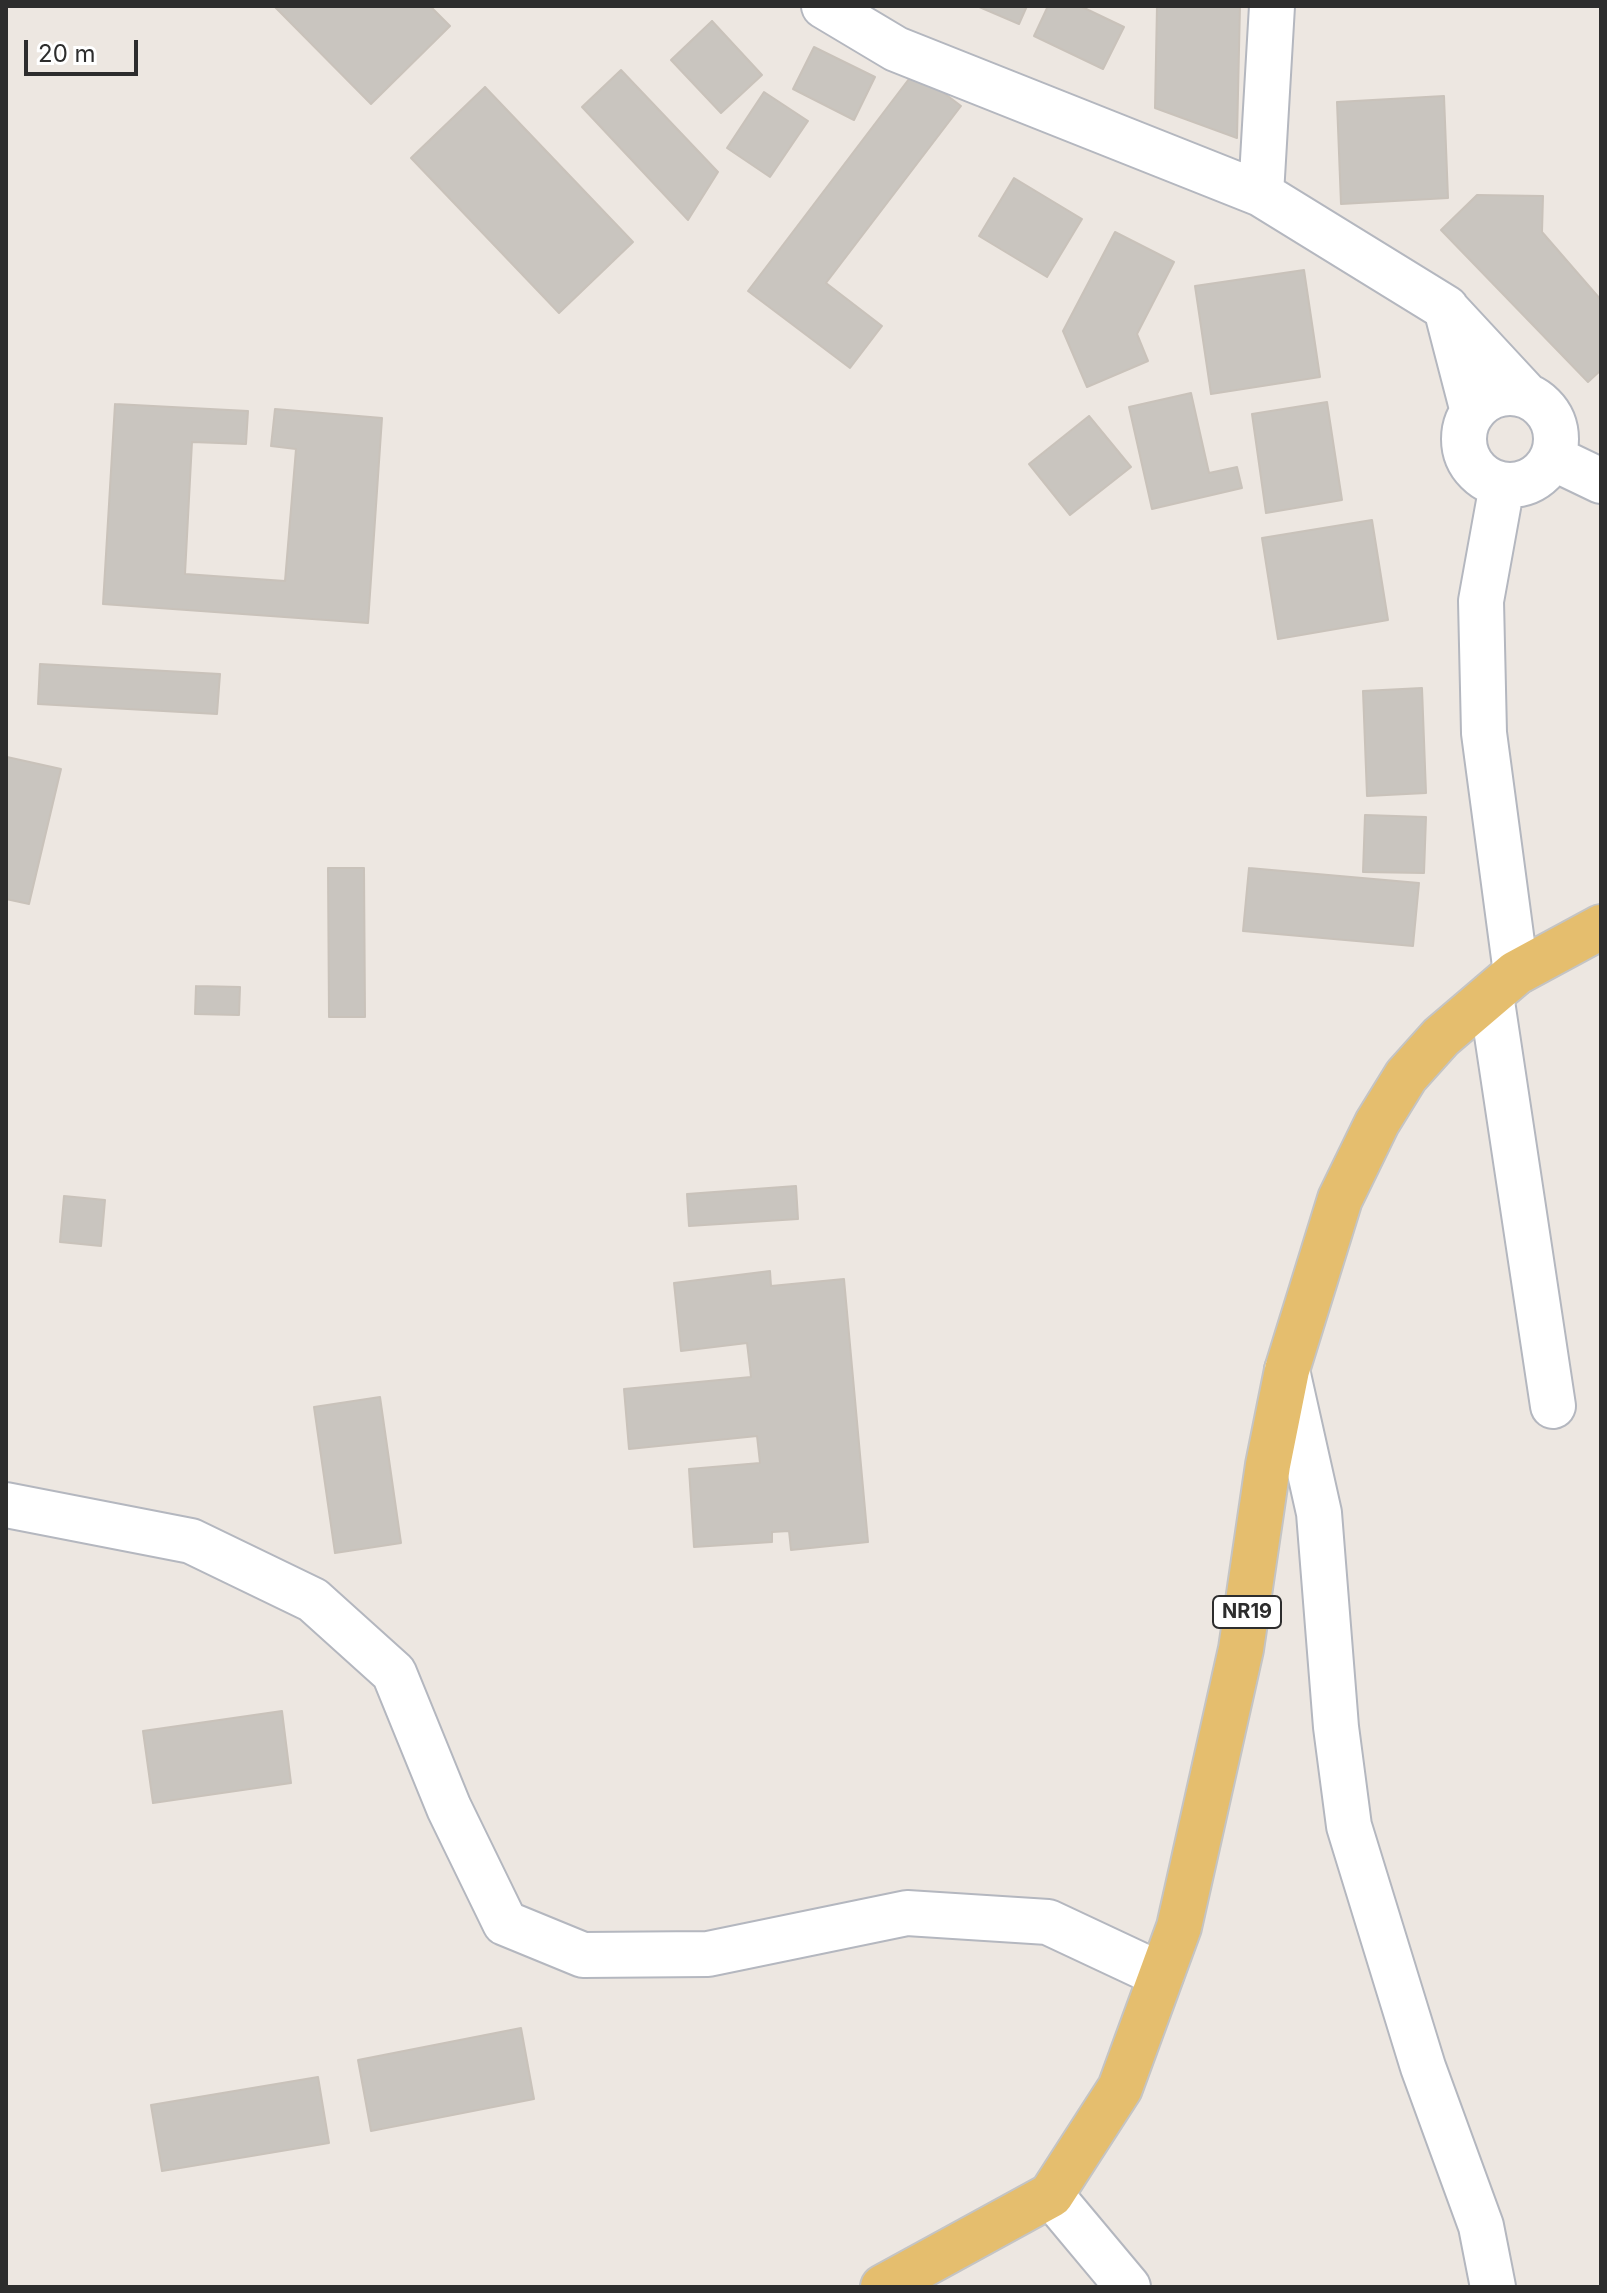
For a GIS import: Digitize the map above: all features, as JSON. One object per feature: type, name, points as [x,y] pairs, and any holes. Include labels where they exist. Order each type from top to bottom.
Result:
[{"type":"main road","name":"NR19","points":[[883,2287],[1051,2195],[1120,2088],[1179,1927],[1241,1649],[1268,1465],[1287,1370],[1340,1199],[1377,1123],[1406,1076],[1441,1037],[1504,984],[1601,927]]},
{"type":"street","points":[[824,6],[896,49],[1261,194],[1446,308],[1526,395],[1550,414],[1555,428],[1553,458],[1532,480],[1502,485],[1475,470],[1467,457],[1466,426],[1473,412],[1497,395],[1526,395]]},
{"type":"street","points":[[1261,194],[1272,6]]},
{"type":"street","points":[[1446,308],[1473,412]]},
{"type":"street","points":[[1553,458],[1601,481]]},
{"type":"street","points":[[1502,485],[1481,601],[1484,733],[1504,984],[1553,1406]]},
{"type":"street","points":[[1287,1370],[1319,1513],[1336,1727],[1349,1826],[1423,2067],[1481,2226],[1493,2287]]},
{"type":"street","points":[[6,1505],[191,1541],[313,1600],[394,1673],[449,1808],[505,1923],[583,1955],[708,1954],[907,1913],[1048,1922],[1161,1975]]},
{"type":"street","points":[[1051,2195],[1128,2287]]},
{"type":"building","points":[[274,6],[430,6],[450,26],[371,104]]},
{"type":"building","points":[[977,6],[1027,6],[1019,24]]},
{"type":"building","points":[[1048,6],[1080,6],[1124,27],[1103,69],[1034,36]]},
{"type":"building","points":[[1157,6],[1240,6],[1237,138],[1155,108]]},
{"type":"building","points":[[712,21],[762,75],[721,113],[671,60]]},
{"type":"building","points":[[814,47],[875,77],[854,120],[793,89]]},
{"type":"building","points":[[621,70],[718,172],[688,220],[582,107]]},
{"type":"building","points":[[915,71],[961,106],[826,283],[882,326],[850,368],[748,291]]},
{"type":"building","points":[[485,87],[633,242],[559,313],[411,158]]},
{"type":"building","points":[[764,92],[808,121],[770,177],[727,148]]},
{"type":"building","points":[[1444,96],[1448,198],[1341,204],[1337,102]]},
{"type":"building","points":[[1014,178],[1082,219],[1047,277],[979,236]]},
{"type":"building","points":[[1477,195],[1543,196],[1542,232],[1601,300],[1601,370],[1588,382],[1441,230]]},
{"type":"building","points":[[1115,232],[1174,262],[1137,334],[1148,361],[1087,387],[1063,331]]},
{"type":"building","points":[[1304,270],[1320,377],[1211,394],[1195,286]]},
{"type":"building","points":[[1191,393],[1209,473],[1237,467],[1242,488],[1152,509],[1129,407]]},
{"type":"building","points":[[1327,402],[1342,500],[1266,513],[1252,414]]},
{"type":"building","points":[[115,404],[248,411],[246,444],[192,442],[185,574],[285,581],[296,449],[271,446],[275,409],[382,418],[368,623],[103,604]]},
{"type":"building","points":[[1089,416],[1131,467],[1070,515],[1029,464]]},
{"type":"building","points":[[1372,520],[1388,620],[1278,639],[1262,538]]},
{"type":"building","points":[[40,664],[220,674],[217,714],[38,704]]},
{"type":"building","points":[[1422,688],[1426,793],[1367,796],[1363,691]]},
{"type":"building","points":[[7,757],[61,769],[29,904],[6,899]]},
{"type":"building","points":[[1365,815],[1426,817],[1424,873],[1363,872]]},
{"type":"building","points":[[328,868],[364,868],[365,1017],[329,1017]]},
{"type":"building","points":[[1249,868],[1419,883],[1413,946],[1243,931]]},
{"type":"building","points":[[196,986],[240,987],[239,1015],[195,1014]]},
{"type":"building","points":[[796,1186],[798,1219],[689,1226],[687,1194]]},
{"type":"building","points":[[64,1196],[105,1200],[101,1246],[60,1242]]},
{"type":"building","points":[[770,1271],[771,1286],[844,1279],[868,1542],[791,1550],[789,1531],[772,1532],[772,1542],[694,1547],[689,1469],[760,1463],[757,1436],[629,1449],[624,1389],[751,1377],[747,1343],[681,1351],[674,1283]]},
{"type":"building","points":[[380,1397],[401,1543],[335,1553],[314,1407]]},
{"type":"building","points":[[282,1711],[291,1783],[153,1803],[143,1731]]},
{"type":"building","points":[[521,2028],[534,2099],[371,2131],[358,2060]]},
{"type":"building","points":[[318,2077],[329,2143],[162,2171],[151,2105]]}]
